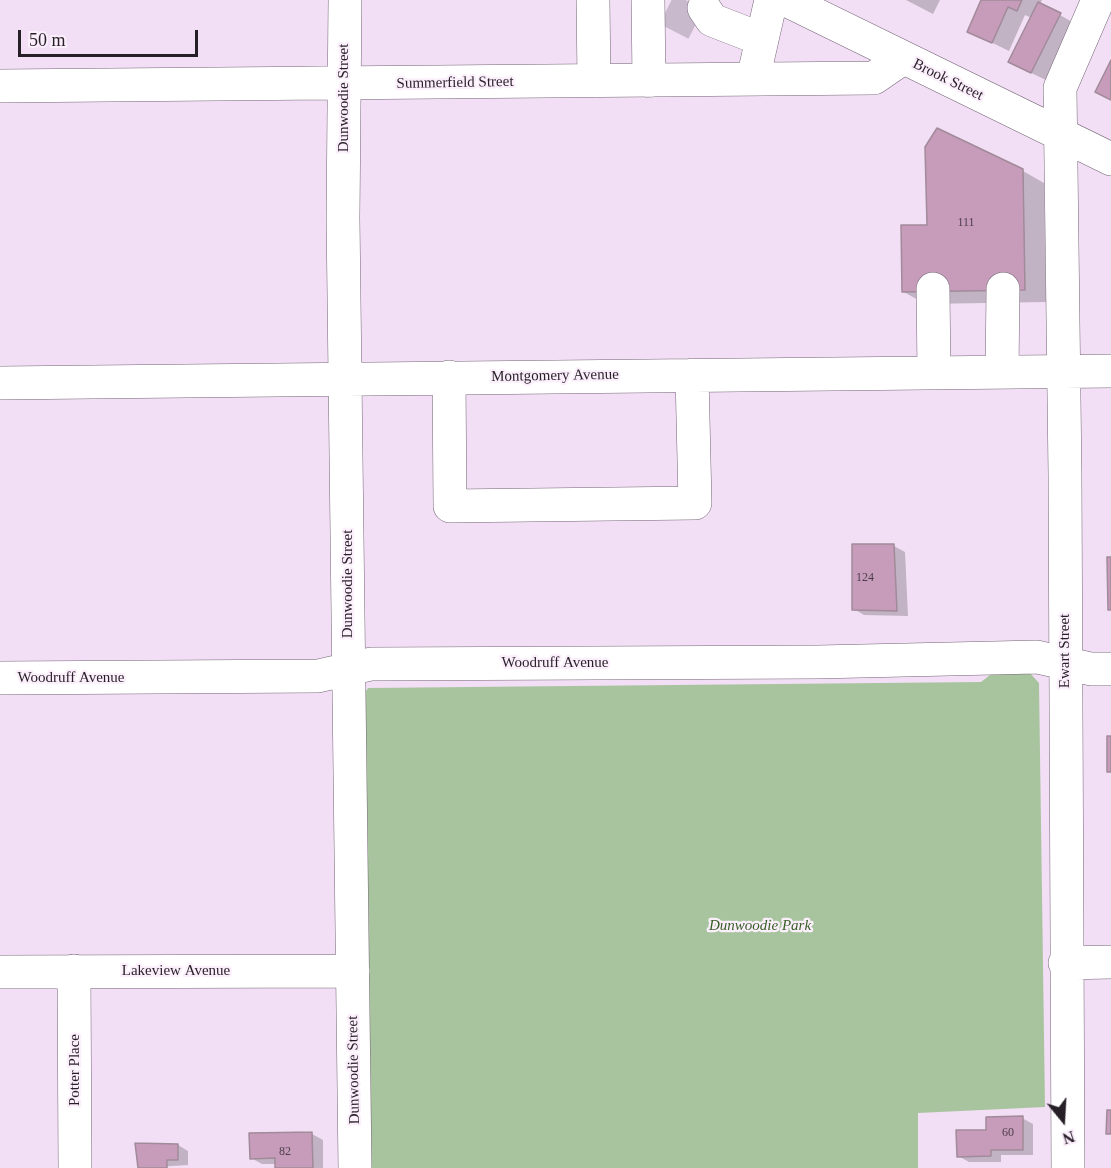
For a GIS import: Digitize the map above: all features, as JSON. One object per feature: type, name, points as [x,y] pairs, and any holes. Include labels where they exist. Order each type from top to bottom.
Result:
[{"type":"street","name":"Dunwoodie Street","points":[[345,0],[343,84],[348,669],[355,1168]]},
{"type":"street","points":[[593,0],[594,81]]},
{"type":"street","points":[[753,79],[771,0]]},
{"type":"street","name":"Brook Street","points":[[786,0],[1111,159]]},
{"type":"street","name":"Ewart Street","points":[[1068,1168],[1060,88],[1098,0]]},
{"type":"street","points":[[649,81],[659,3]]},
{"type":"street","points":[[704,17],[761,39]]},
{"type":"street","name":"Summerfield Street","points":[[0,86],[874,78],[903,58]]},
{"type":"street","points":[[933,289],[934,373]]},
{"type":"street","points":[[1002,289],[1002,372]]},
{"type":"street","name":"Montgomery Avenue","points":[[0,383],[1111,371]]},
{"type":"street","points":[[449,377],[450,506],[696,503],[693,375]]},
{"type":"street","name":"Woodruff Avenue","points":[[0,678],[318,676],[371,664],[818,662],[1037,657],[1091,669],[1111,669]]},
{"type":"street","points":[[1065,963],[1111,962]]},
{"type":"street","name":"Lakeview Avenue","points":[[0,972],[353,971]]},
{"type":"street","name":"Potter Place","points":[[74,972],[75,1168]]},
{"type":"green space","name":"Dunwoodie Park","points":[[1029,672],[1039,683],[1045,1107],[918,1113],[918,1168],[367,1168],[361,698],[368,688],[981,682],[990,675]]},
{"type":"building","points":[[981,0],[1022,0],[1017,11],[1008,7],[992,43],[967,32]]},
{"type":"building","points":[[1038,2],[1061,13],[1031,73],[1008,62]]},
{"type":"building","points":[[1111,60],[1111,100],[1095,92]]},
{"type":"building","points":[[937,128],[1023,169],[1025,290],[902,292],[901,225],[927,225],[925,147]]},
{"type":"building","points":[[852,544],[894,544],[897,611],[852,610]]},
{"type":"building","points":[[1107,557],[1111,557],[1111,610],[1108,610]]},
{"type":"building","points":[[1107,736],[1111,736],[1111,772],[1107,772]]},
{"type":"building","points":[[1107,1110],[1111,1110],[1111,1134],[1106,1134]]},
{"type":"building","points":[[1023,1116],[1023,1150],[991,1150],[991,1156],[957,1157],[956,1130],[986,1130],[986,1117]]},
{"type":"building","points":[[312,1132],[313,1168],[275,1168],[275,1158],[250,1159],[249,1133]]},
{"type":"building","points":[[135,1143],[178,1144],[178,1160],[167,1160],[167,1168],[138,1168]]},
{"type":"tunnel","points":[[667,9],[696,24]]}]
